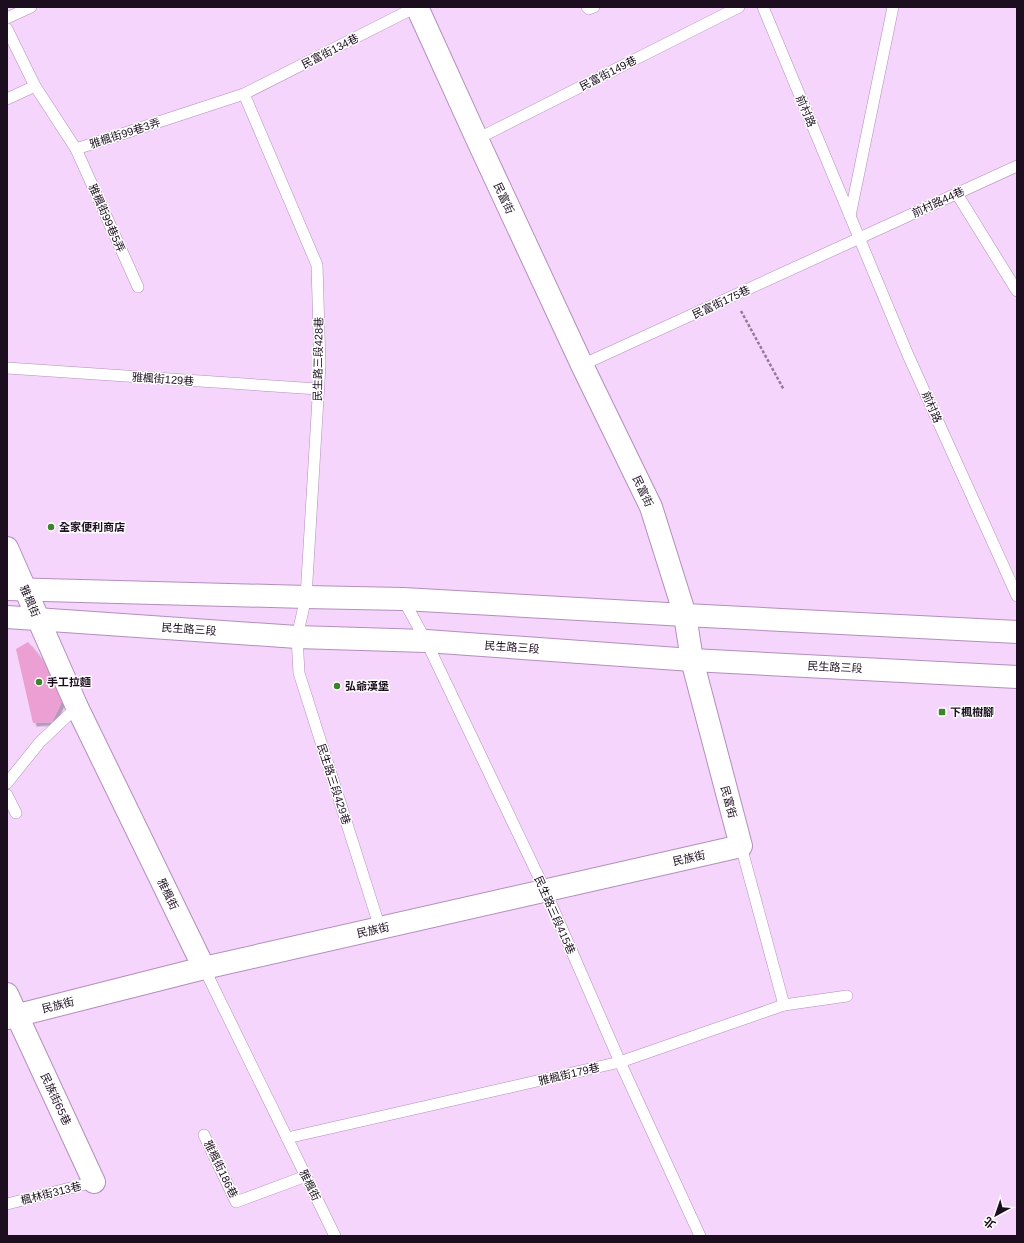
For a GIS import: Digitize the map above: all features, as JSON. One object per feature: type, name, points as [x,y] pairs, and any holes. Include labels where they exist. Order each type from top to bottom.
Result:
[{"type":"street","name":"民富街","points":[[417,7],[476,139],[582,365],[651,507],[685,616],[692,660],[741,846]]},
{"type":"street","name":"雅楓街","points":[[7,548],[16,589],[38,619],[77,707],[204,968]]},
{"type":"street","points":[[16,589],[306,597],[403,598],[685,616],[1017,632]]},
{"type":"street","name":"民生路三段","points":[[7,617],[297,637],[426,641],[692,660],[1017,677]]},
{"type":"street","name":"民族街","points":[[12,1017],[204,968],[741,846]]},
{"type":"street","name":"民族街65巷","points":[[7,994],[12,1017],[94,1182]]},
{"type":"lane","points":[[7,18],[31,7]]},
{"type":"lane","name":"民富街134巷","points":[[244,94],[417,7]]},
{"type":"lane","points":[[587,7],[589,9],[594,7]]},
{"type":"lane","name":"民富街149巷","points":[[476,139],[739,7]]},
{"type":"lane","name":"前村路","points":[[763,7],[908,355],[1017,596]]},
{"type":"lane","points":[[850,216],[893,7]]},
{"type":"lane","name":"雅楓街99巷3弄","points":[[7,29],[36,86],[76,149],[244,94]]},
{"type":"lane","points":[[7,99],[36,86]]},
{"type":"lane","name":"民生路三段428巷","points":[[244,94],[317,265],[320,365],[306,597],[297,637]]},
{"type":"lane","name":"雅楓街99巷5弄","points":[[76,149],[138,287]]},
{"type":"lane","name":"前村路44巷","points":[[859,239],[1017,166]]},
{"type":"lane","points":[[957,194],[1017,291]]},
{"type":"lane","name":"民富街175巷","points":[[582,365],[859,239]]},
{"type":"lane","name":"雅楓街129巷","points":[[7,368],[318,389]]},
{"type":"lane","name":"民生路三段415巷","points":[[403,598],[426,641],[545,890],[620,1062],[700,1236]]},
{"type":"lane","name":"民生路三段429巷","points":[[297,637],[299,673],[380,928]]},
{"type":"lane","points":[[7,783],[40,742],[77,707]]},
{"type":"lane","points":[[7,795],[16,813]]},
{"type":"lane","name":"民富街","points":[[741,846],[784,1005]]},
{"type":"lane","name":"雅楓街","points":[[204,968],[335,1236]]},
{"type":"lane","name":"雅楓街179巷","points":[[287,1138],[620,1062],[784,1005],[847,996]]},
{"type":"lane","name":"雅楓街186巷","points":[[204,1135],[236,1202],[306,1176]]},
{"type":"lane","name":"楓林街313巷","points":[[7,1204],[94,1182]]},
{"type":"path","points":[[733,296],[784,390]]},
{"type":"building","name":"手工拉麵","points":[[28,642],[45,663],[62,701],[52,722],[33,723],[16,649]]},
{"type":"place","name":"全家便利商店","points":[[51,527]]},
{"type":"place","name":"手工拉麵","points":[[39,682]]},
{"type":"place","name":"弘爺漢堡","points":[[337,686]]},
{"type":"place","name":"下楓樹腳","points":[[942,712]]}]
